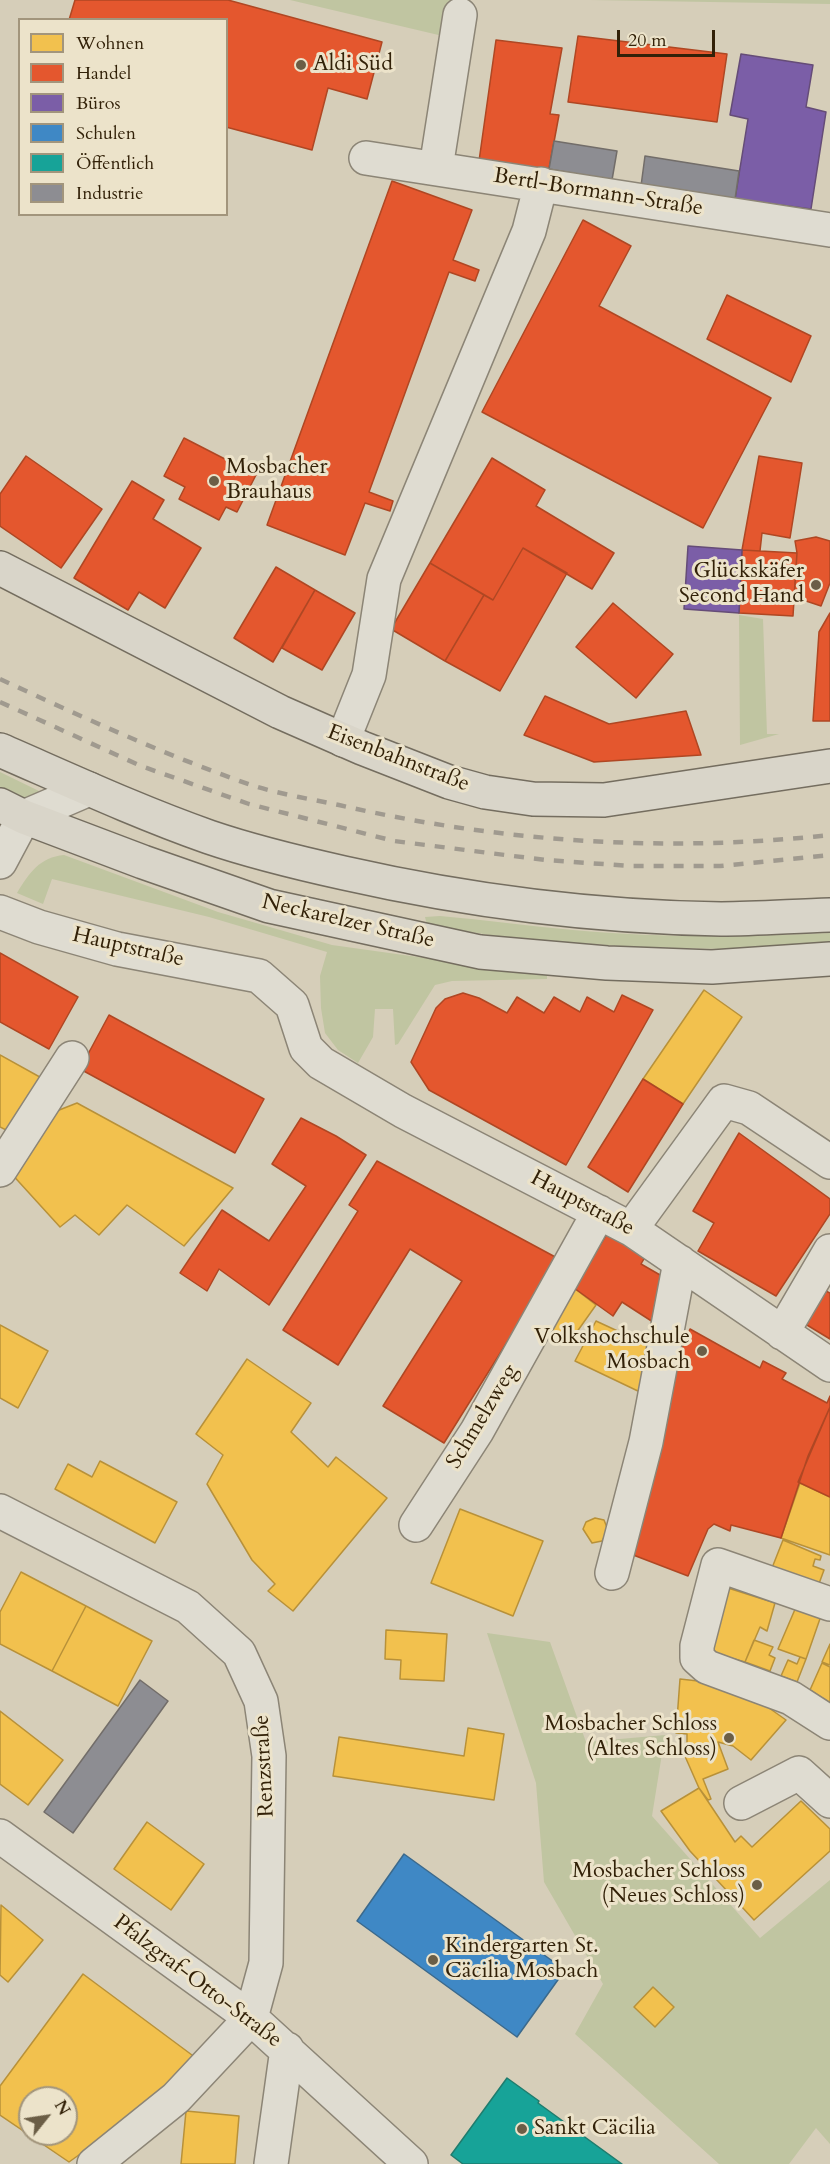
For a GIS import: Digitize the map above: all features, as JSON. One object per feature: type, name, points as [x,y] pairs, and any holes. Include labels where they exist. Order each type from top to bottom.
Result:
[{"type":"main road","name":"Eisenbahnstraße","points":[[0,568],[280,712],[343,740],[450,782],[485,792],[533,799],[623,798],[830,766]]},
{"type":"main road","points":[[0,750],[89,789],[210,837],[302,863],[398,885],[487,901],[579,911],[722,919],[830,915]]},
{"type":"main road","name":"Neckarelzer Straße","points":[[12,811],[143,862],[269,906],[480,952],[607,963],[712,967],[830,959]]},
{"type":"street","points":[[436,168],[460,15]]},
{"type":"street","name":"Bertl-Bormann-Straße","points":[[366,158],[830,230]]},
{"type":"street","points":[[343,740],[369,675],[384,579],[529,231],[541,184]]},
{"type":"street","points":[[0,862],[12,811],[89,789]]},
{"type":"street","name":"Hauptstraße","points":[[0,912],[39,927],[117,949],[259,976],[292,1005],[306,1048],[321,1063],[402,1111],[631,1229],[830,1365]]},
{"type":"street","points":[[0,1170],[72,1058]]},
{"type":"street","points":[[631,1229],[724,1101],[749,1108],[830,1162]]},
{"type":"street","name":"Schmelzweg","points":[[416,1525],[477,1431],[599,1212]]},
{"type":"street","points":[[782,1334],[830,1251]]},
{"type":"street","points":[[612,1573],[646,1442],[680,1262]]},
{"type":"street","name":"Renzstraße","points":[[0,1511],[188,1607],[239,1653],[261,1701],[269,1756],[266,1963],[251,2018]]},
{"type":"street","points":[[830,1604],[718,1565],[696,1646],[698,1658],[707,1667],[791,1698],[830,1723]]},
{"type":"street","points":[[741,1803],[799,1773],[830,1801]]},
{"type":"street","name":"Pfalzgraf-Otto-Straße","points":[[0,1836],[251,2018],[411,2164]]},
{"type":"street","points":[[94,2164],[176,2098],[251,2018]]},
{"type":"street","points":[[271,2164],[287,2049]]},
{"type":"green space","points":[[290,0],[464,0],[464,41]]},
{"type":"green space","points":[[590,0],[830,0],[830,4]]},
{"type":"green space","points":[[739,615],[763,619],[767,734],[779,734],[740,745]]},
{"type":"green space","points":[[0,772],[42,793],[31,801],[0,787]]},
{"type":"green space","points":[[64,855],[218,912],[332,945],[547,975],[547,979],[452,981],[435,985],[398,1044],[395,1045],[393,1009],[375,1009],[373,1037],[358,1063],[338,1050],[325,1033],[321,1008],[320,976],[327,952],[209,917],[52,879],[43,904],[17,893],[36,867],[48,859]]},
{"type":"green space","points":[[440,916],[573,930],[669,936],[830,933],[830,944],[726,949],[636,947],[509,938],[427,925],[425,917]]},
{"type":"green space","points":[[487,1633],[550,1642],[586,1742],[665,1735],[652,1816],[760,1938],[830,1880],[830,2144],[816,2128],[789,2164],[719,2164],[575,2034],[603,1984],[544,1882],[536,1783]]},
{"type":"building: Wohnen","points":[[704,990],[742,1017],[683,1104],[643,1079]]},
{"type":"building: Wohnen","points":[[0,1055],[47,1081],[18,1136],[0,1127]]},
{"type":"building: Wohnen","points":[[77,1103],[233,1188],[184,1246],[127,1205],[99,1235],[75,1215],[60,1227],[9,1171],[44,1116]]},
{"type":"building: Wohnen","points":[[574,1288],[596,1305],[569,1343],[546,1327]]},
{"type":"building: Wohnen","points":[[596,1321],[650,1346],[640,1392],[575,1361]]},
{"type":"building: Wohnen","points":[[0,1325],[48,1351],[18,1408],[0,1398]]},
{"type":"building: Wohnen","points":[[247,1359],[311,1403],[291,1432],[328,1467],[336,1457],[387,1498],[293,1611],[268,1591],[275,1584],[252,1560],[207,1484],[223,1455],[196,1434]]},
{"type":"building: Wohnen","points":[[100,1461],[177,1502],[155,1543],[55,1489],[68,1464],[92,1477]]},
{"type":"building: Wohnen","points":[[800,1483],[830,1497],[830,1555],[781,1538]]},
{"type":"building: Wohnen","points":[[460,1509],[543,1541],[513,1616],[431,1583]]},
{"type":"building: Wohnen","points":[[595,1518],[604,1520],[608,1530],[602,1541],[592,1543],[583,1529],[586,1522]]},
{"type":"building: Wohnen","points":[[783,1540],[821,1556],[820,1560],[815,1559],[813,1566],[824,1570],[817,1589],[770,1573]]},
{"type":"building: Wohnen","points":[[21,1572],[86,1606],[52,1671],[0,1644],[0,1612]]},
{"type":"building: Wohnen","points":[[728,1588],[775,1603],[767,1631],[760,1627],[745,1662],[706,1651]]},
{"type":"building: Wohnen","points":[[799,1600],[823,1610],[806,1659],[778,1649]]},
{"type":"building: Wohnen","points":[[86,1606],[152,1641],[118,1706],[52,1671]]},
{"type":"building: Wohnen","points":[[386,1630],[447,1634],[444,1681],[400,1679],[401,1660],[385,1659]]},
{"type":"building: Wohnen","points":[[754,1640],[773,1647],[769,1655],[775,1658],[770,1671],[745,1662]]},
{"type":"building: Wohnen","points":[[830,1644],[830,1665],[822,1662]]},
{"type":"building: Wohnen","points":[[800,1657],[806,1659],[797,1682],[781,1676],[788,1660],[797,1664]]},
{"type":"building: Wohnen","points":[[822,1663],[830,1667],[830,1703],[810,1690]]},
{"type":"building: Wohnen","name":"Mosbacher Schloss (Altes Schloss)","points":[[680,1679],[725,1684],[752,1696],[786,1720],[751,1760],[733,1746],[718,1742],[728,1769],[703,1779],[711,1799],[708,1800],[699,1788],[684,1754],[687,1753],[687,1734],[676,1733]]},
{"type":"building: Wohnen","points":[[0,1711],[63,1760],[28,1805],[0,1784]]},
{"type":"building: Wohnen","points":[[468,1728],[504,1734],[494,1800],[333,1776],[339,1737],[464,1756]]},
{"type":"building: Wohnen","name":"Mosbacher Schloss (Neues Schloss)","points":[[699,1788],[735,1842],[741,1836],[752,1847],[801,1801],[830,1829],[830,1851],[754,1920],[690,1851],[661,1811]]},
{"type":"building: Wohnen","points":[[147,1822],[204,1864],[171,1910],[114,1869]]},
{"type":"building: Wohnen","points":[[1,1905],[43,1940],[8,1982],[0,1975]]},
{"type":"building: Wohnen","points":[[83,1974],[196,2058],[177,2085],[69,2162],[46,2146],[78,2146],[78,2086],[18,2086],[18,2127],[0,2115],[0,2086]]},
{"type":"building: Wohnen","points":[[653,1987],[674,2007],[655,2027],[634,2007]]},
{"type":"building: Wohnen","points":[[186,2111],[239,2116],[235,2164],[181,2164]]},
{"type":"building: Handel","name":"Aldi Süd","points":[[75,0],[228,0],[382,42],[367,99],[328,88],[312,150],[228,128],[228,18],[70,18]]},
{"type":"building: Handel","points":[[578,36],[727,54],[717,122],[568,102]]},
{"type":"building: Handel","points":[[496,40],[562,48],[550,114],[559,115],[549,169],[479,161]]},
{"type":"building: Handel","points":[[392,181],[472,210],[453,260],[479,270],[475,281],[449,272],[369,492],[393,501],[390,511],[365,503],[345,555],[267,525]]},
{"type":"building: Handel","points":[[583,220],[631,246],[599,306],[771,398],[703,528],[482,412]]},
{"type":"building: Handel","points":[[727,295],[811,336],[791,382],[707,339]]},
{"type":"building: Handel","name":"Mosbacher Brauhaus","points":[[184,438],[256,475],[237,512],[226,507],[219,520],[179,499],[185,487],[164,476]]},
{"type":"building: Handel","points":[[26,456],[102,509],[61,568],[0,526],[0,494]]},
{"type":"building: Handel","points":[[759,456],[802,463],[790,538],[762,533],[760,551],[742,550]]},
{"type":"building: Handel","points":[[492,458],[545,490],[536,506],[614,553],[592,589],[523,548],[493,600],[430,563]]},
{"type":"building: Handel","points":[[132,481],[164,500],[153,519],[201,548],[165,608],[139,592],[128,610],[74,578]]},
{"type":"building: Handel","points":[[816,537],[830,541],[830,583],[821,606],[794,597],[797,553],[795,541]]},
{"type":"building: Handel","points":[[523,548],[567,573],[500,691],[445,661],[484,595],[493,600]]},
{"type":"building: Handel","points":[[742,550],[797,553],[793,616],[739,613]]},
{"type":"building: Handel","points":[[430,563],[484,595],[445,661],[391,629]]},
{"type":"building: Handel","points":[[276,567],[315,590],[273,662],[234,638]]},
{"type":"building: Handel","points":[[315,590],[355,613],[322,670],[282,648]]},
{"type":"building: Handel","points":[[613,603],[673,654],[636,698],[576,647]]},
{"type":"building: Handel","points":[[830,613],[830,721],[813,721],[819,632]]},
{"type":"building: Handel","points":[[545,696],[609,724],[686,711],[701,755],[594,762],[524,735]]},
{"type":"building: Handel","points":[[0,953],[78,997],[49,1049],[0,1022]]},
{"type":"building: Handel","points":[[463,993],[479,998],[507,1013],[517,997],[544,1013],[554,997],[580,1012],[587,997],[614,1012],[622,995],[653,1010],[566,1165],[429,1090],[411,1062],[436,1008],[445,999]]},
{"type":"building: Handel","points":[[109,1015],[264,1099],[235,1153],[80,1069]]},
{"type":"building: Handel","points":[[643,1079],[683,1104],[628,1192],[588,1167]]},
{"type":"building: Handel","points":[[301,1118],[366,1155],[269,1305],[219,1269],[207,1291],[180,1273],[222,1210],[269,1241],[306,1186],[272,1164]]},
{"type":"building: Handel","points":[[739,1133],[830,1199],[830,1214],[776,1296],[698,1251],[714,1223],[693,1211]]},
{"type":"building: Handel","points":[[377,1161],[559,1259],[444,1443],[383,1406],[462,1281],[410,1249],[338,1365],[283,1330],[358,1211],[349,1205]]},
{"type":"building: Handel","points":[[608,1232],[645,1257],[641,1264],[667,1279],[653,1322],[622,1302],[613,1316],[574,1288]]},
{"type":"building: Handel","points":[[824,1290],[830,1293],[830,1339],[802,1322]]},
{"type":"building: Handel","points":[[690,1329],[760,1368],[763,1361],[786,1373],[782,1379],[827,1403],[830,1396],[830,1407],[808,1456],[781,1538],[731,1525],[730,1531],[714,1524],[708,1529],[688,1576],[628,1553],[661,1399]]},
{"type":"building: Handel","points":[[830,1407],[830,1497],[798,1482]]},
{"type":"building: Büros","points":[[741,54],[813,65],[806,107],[826,112],[811,209],[735,199],[748,119],[730,115]]},
{"type":"building: Büros","points":[[688,546],[742,550],[739,613],[684,609]]},
{"type":"building: Schulen","points":[[404,1854],[565,1970],[517,2037],[357,1921]]},
{"type":"building: Öffentlich","name":"Sankt Cäcilia","points":[[507,2078],[622,2164],[463,2164],[451,2155]]},
{"type":"building: Industrie","points":[[554,141],[617,151],[612,180],[549,169]]},
{"type":"building: Industrie","points":[[645,156],[739,171],[735,199],[641,186]]},
{"type":"building: Industrie","points":[[140,1680],[168,1701],[73,1833],[44,1812]]},
{"type":"railway","points":[[0,679],[155,748],[251,785],[399,818],[460,828],[583,841],[707,843],[830,835]]},
{"type":"railway","points":[[0,702],[141,766],[249,804],[394,841],[545,860],[631,866],[720,866],[830,855]]},
{"type":"place","name":"Aldi Süd","points":[[301,65]]},
{"type":"place","name":"Mosbacher Brauhaus","points":[[214,481]]},
{"type":"place","name":"Glückskäfer Second Hand","points":[[816,585]]},
{"type":"place","name":"Volkshochschule Mosbach","points":[[702,1351]]},
{"type":"place","name":"Mosbacher Schloss (Altes Schloss)","points":[[729,1738]]},
{"type":"place","name":"Mosbacher Schloss (Neues Schloss)","points":[[757,1885]]},
{"type":"place","name":"Kindergarten St. Cäcilia Mosbach","points":[[433,1960]]},
{"type":"place","name":"Sankt Cäcilia","points":[[522,2129]]}]
